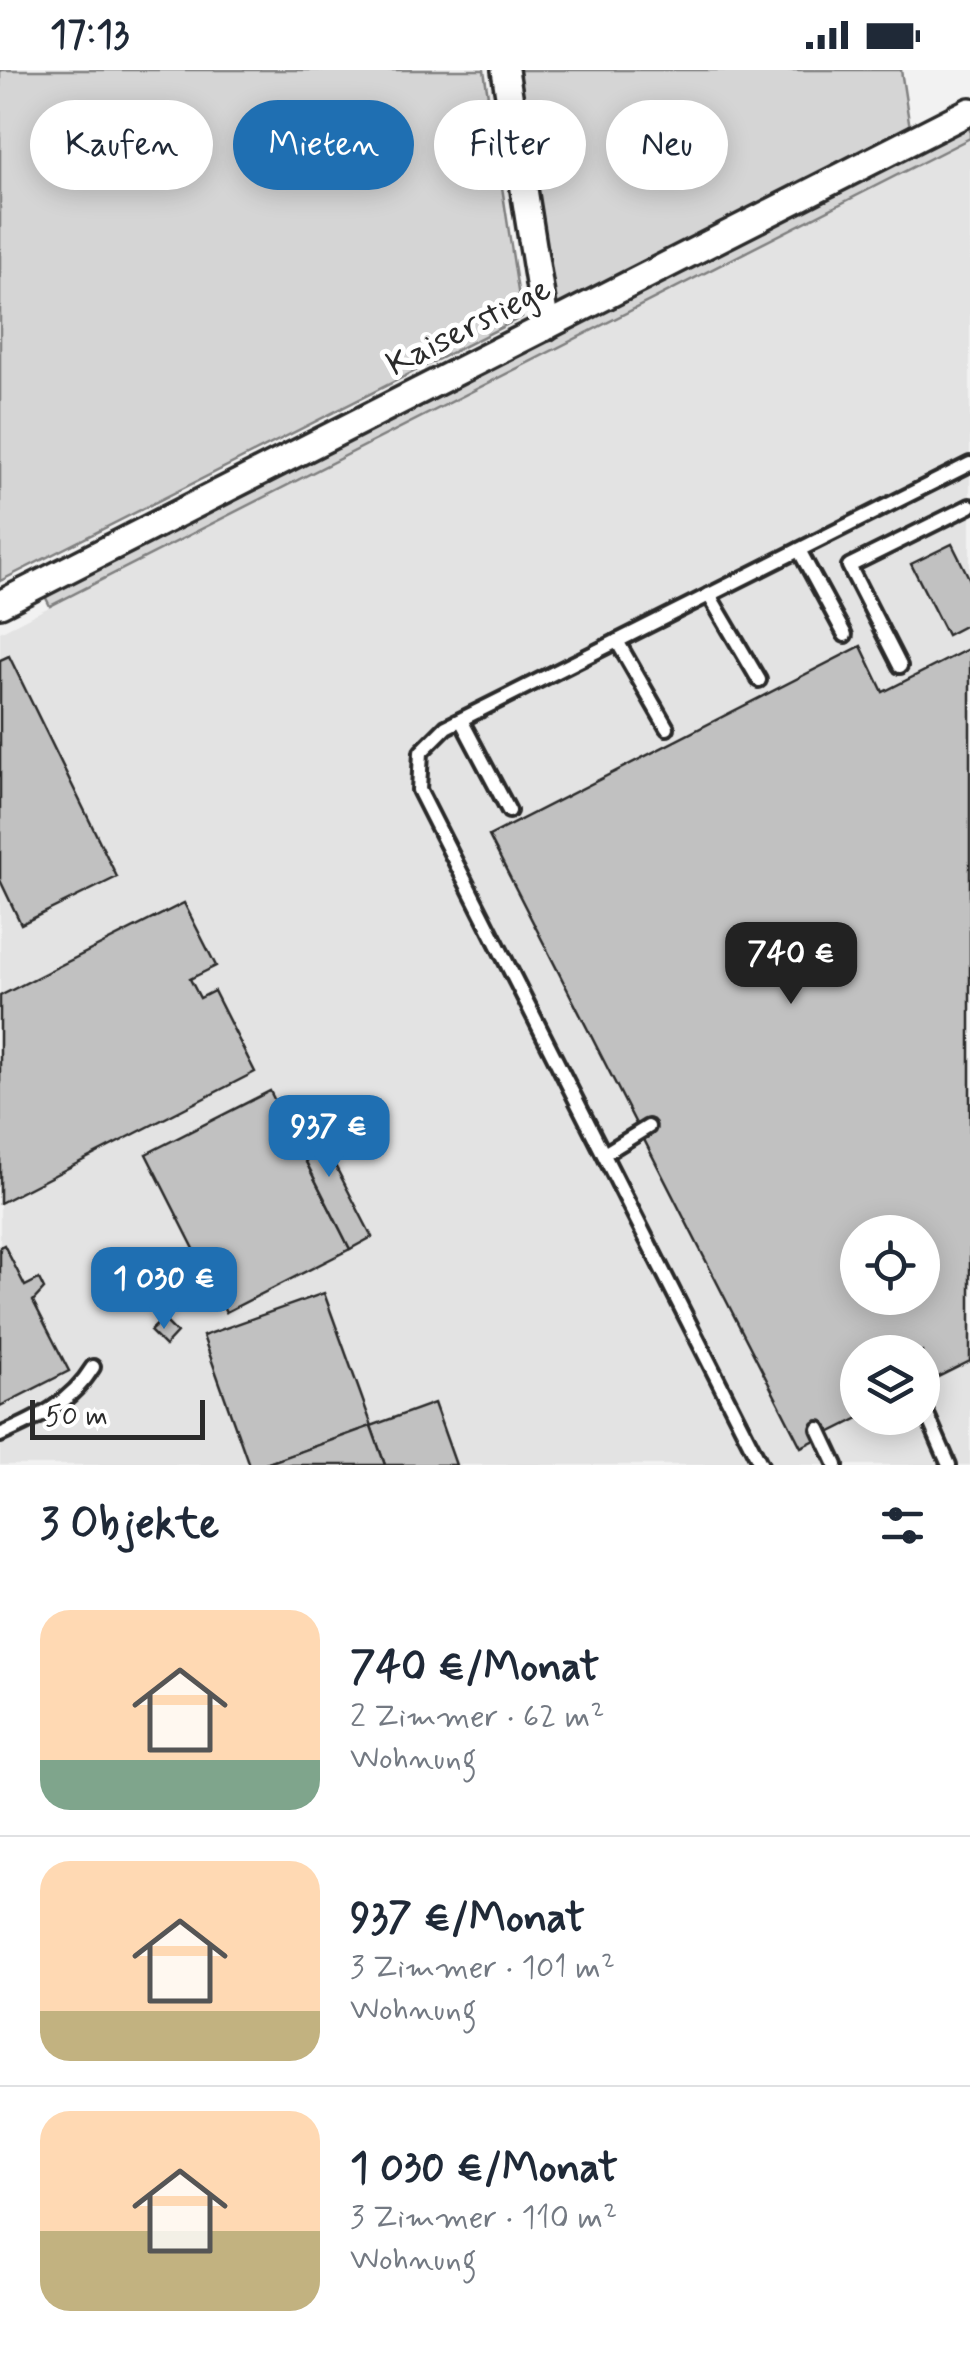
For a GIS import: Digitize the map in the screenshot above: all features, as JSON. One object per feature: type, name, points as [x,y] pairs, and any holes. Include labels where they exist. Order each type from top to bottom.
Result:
[{"type":"street","points":[[505,70],[546,327]]},
{"type":"street","name":"Kaiserstiege","points":[[0,604],[970,111]]},
{"type":"lane","points":[[761,1465],[419,790],[421,752],[446,727],[970,464]]},
{"type":"lane","points":[[900,666],[849,566],[970,506]]},
{"type":"lane","points":[[799,550],[846,635]]},
{"type":"lane","points":[[709,595],[759,680]]},
{"type":"lane","points":[[617,642],[667,728]]},
{"type":"lane","points":[[461,720],[509,811]]},
{"type":"lane","points":[[604,1154],[648,1127]]},
{"type":"lane","points":[[0,1435],[44,1416],[81,1388],[93,1367]]},
{"type":"lane","points":[[819,1429],[836,1465]]},
{"type":"lane","points":[[936,1435],[949,1465]]},
{"type":"shaded area","points":[[0,70],[484,70],[489,100],[434,100],[434,190],[502,190],[522,317],[0,581]]},
{"type":"shaded area","points":[[516,70],[901,70],[910,128],[554,309],[535,190],[586,190],[586,100],[521,100]]},
{"type":"shaded area","points":[[970,122],[970,138],[50,606],[44,594]]},
{"type":"shaded area","points":[[970,138],[970,1465],[0,1465],[0,632]]},
{"type":"building","points":[[952,544],[970,580],[970,623],[947,635],[911,564]]},
{"type":"building","points":[[861,646],[883,692],[970,648],[970,1361],[940,1376],[940,1335],[840,1335],[840,1428],[801,1447],[489,836]]},
{"type":"building","points":[[9,656],[117,877],[21,924],[0,880],[0,660]]},
{"type":"building","points":[[184,903],[216,966],[190,979],[200,998],[214,991],[255,1072],[0,1203],[0,996]]},
{"type":"building","points":[[270,1091],[350,1249],[226,1312],[146,1154]]},
{"type":"building","points":[[307,1111],[372,1237],[350,1249],[286,1122]]},
{"type":"building","points":[[4,1245],[25,1286],[39,1279],[44,1289],[33,1301],[69,1371],[0,1406],[0,1247]]},
{"type":"building","points":[[324,1293],[372,1426],[263,1465],[249,1465],[203,1336]]},
{"type":"building","points":[[163,1319],[177,1333],[165,1346],[150,1331]]},
{"type":"building","points":[[434,1403],[456,1465],[385,1465],[371,1426]]},
{"type":"building","points":[[371,1426],[385,1465],[263,1465]]}]
